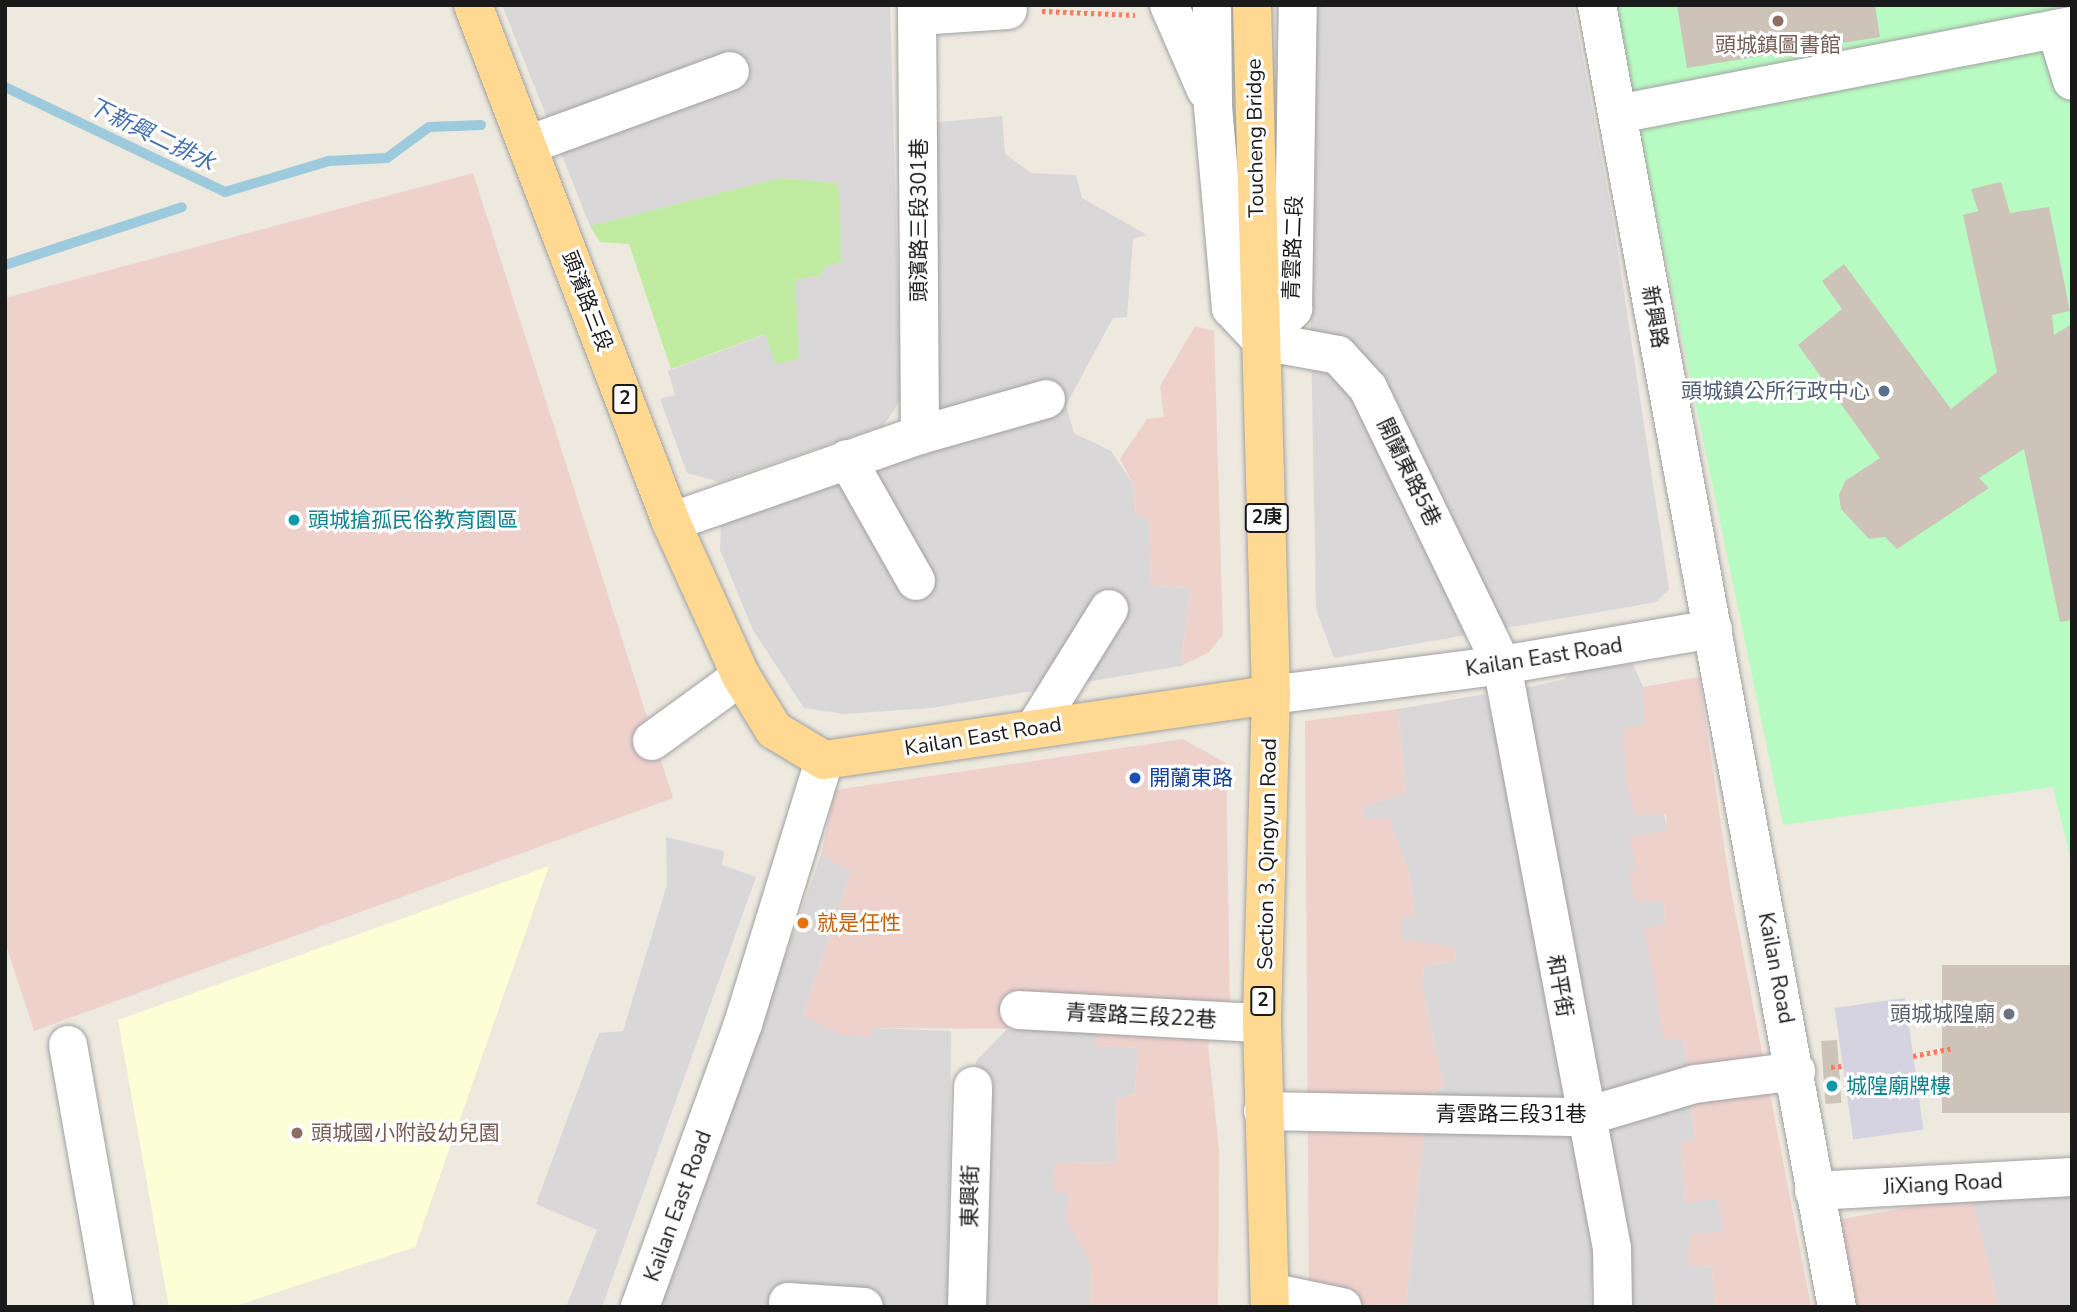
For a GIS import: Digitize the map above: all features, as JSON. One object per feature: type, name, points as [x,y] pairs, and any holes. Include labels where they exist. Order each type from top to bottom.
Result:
[{"type":"main road","name":"頭濱路三段","points":[[473,5],[671,522],[741,676],[775,730],[824,760]]},
{"type":"main road","name":"Toucheng Bridge","points":[[1252,5],[1262,341]]},
{"type":"main road","name":"2庚","points":[[1262,341],[1271,695]]},
{"type":"main road","name":"Kailan East Road","points":[[824,760],[1271,695]]},
{"type":"main road","name":"Section 3, Qingyun Road","points":[[1270,1299],[1262,1023],[1271,695]]},
{"type":"street","points":[[1212,5],[1213,107],[1231,308],[1262,341]]},
{"type":"street","name":"青雲路二段","points":[[1262,341],[1293,309],[1298,5]]},
{"type":"street","name":"新興路","points":[[1597,5],[1713,629]]},
{"type":"street","points":[[918,10],[1008,10]]},
{"type":"street","name":"頭濱路三段301巷","points":[[918,10],[920,435]]},
{"type":"street","points":[[1156,10],[1213,107]]},
{"type":"street","points":[[1618,114],[2064,28],[2072,81]]},
{"type":"street","points":[[528,145],[730,71]]},
{"type":"street","name":"開蘭東路5巷","points":[[1262,341],[1338,355],[1368,388],[1502,665]]},
{"type":"street","points":[[671,522],[920,435],[1046,399]]},
{"type":"street","points":[[847,459],[916,581]]},
{"type":"street","points":[[1035,728],[1109,609]]},
{"type":"street","name":"Kailan East Road","points":[[1271,695],[1502,665],[1713,629]]},
{"type":"street","name":"Kailan Road","points":[[1713,629],[1796,1071],[1814,1191],[1837,1307]]},
{"type":"street","name":"和平街","points":[[1502,665],[1584,1117],[1612,1248],[1613,1307]]},
{"type":"street","points":[[652,741],[741,676]]},
{"type":"street","name":"Kailan East Road","points":[[640,1307],[743,1024],[824,760]]},
{"type":"street","name":"青雲路三段22巷","points":[[1019,1010],[1262,1023]]},
{"type":"street","points":[[68,1045],[114,1307]]},
{"type":"street","name":"青雲路三段31巷","points":[[1263,1111],[1584,1117],[1695,1084],[1796,1071]]},
{"type":"street","name":"東興街","points":[[967,1307],[973,1086]]},
{"type":"street","name":"JiXiang Road","points":[[1814,1191],[2072,1177]]},
{"type":"street","points":[[1270,1299],[1342,1307]]},
{"type":"street","points":[[788,1302],[864,1307]]},
{"type":"path","points":[[1008,10],[1156,10]]},
{"type":"path","points":[[1913,1056],[1950,1049]]},
{"type":"shaded area","points":[[502,5],[890,5],[901,400],[883,426],[719,482],[687,473],[660,399],[675,395],[668,371],[766,334],[795,280],[822,275],[825,266],[841,263],[837,183],[780,178],[590,226]]},
{"type":"shaded area","points":[[1305,5],[1573,5],[1613,221],[1669,589],[1656,602],[1334,658],[1316,609]]},
{"type":"shaded area","points":[[1002,116],[1005,154],[1031,173],[1076,175],[1082,198],[1147,235],[1133,239],[1127,317],[1113,318],[1066,405],[1074,433],[1111,451],[1133,484],[1136,514],[1149,517],[1151,586],[1190,588],[1181,666],[931,708],[844,714],[804,708],[753,630],[720,550],[721,526],[775,498],[880,471],[885,461],[936,418],[930,123]]},
{"type":"shaded area","name":"頭城搶孤民俗教育園區","points":[[473,173],[673,798],[34,1031],[5,942],[5,298]]},
{"type":"shaded area","points":[[1195,326],[1214,331],[1223,635],[1208,653],[1181,666],[1190,588],[1151,586],[1149,518],[1136,514],[1133,484],[1120,459],[1147,419],[1164,417],[1160,386]]},
{"type":"shaded area","points":[[1633,664],[1643,687],[1644,724],[1668,832],[1637,873],[1629,871],[1664,901],[1665,924],[1646,928],[1663,1038],[1683,1039],[1695,1140],[1681,1141],[1685,1203],[1718,1198],[1723,1232],[1686,1265],[1712,1267],[1715,1307],[1628,1307],[1525,688],[1565,679],[1570,672]]},
{"type":"shaded area","points":[[1699,677],[1730,885],[1811,1307],[1715,1307],[1712,1267],[1686,1265],[1691,1234],[1723,1232],[1718,1199],[1685,1203],[1681,1141],[1695,1140],[1683,1040],[1663,1039],[1645,928],[1665,924],[1664,901],[1635,901],[1629,871],[1637,872],[1630,836],[1667,831],[1666,814],[1635,815],[1626,785],[1623,729],[1644,724],[1643,687]]},
{"type":"shaded area","points":[[1485,694],[1512,785],[1570,1101],[1593,1257],[1590,1307],[1406,1307],[1427,1099],[1444,1086],[1422,986],[1424,966],[1456,961],[1455,948],[1402,939],[1402,918],[1415,916],[1409,874],[1389,819],[1365,819],[1361,807],[1406,793],[1398,709]]},
{"type":"shaded area","points":[[1398,709],[1406,793],[1361,807],[1365,819],[1389,818],[1409,874],[1415,916],[1402,918],[1402,939],[1455,947],[1456,961],[1424,966],[1422,986],[1444,1086],[1427,1099],[1406,1307],[1309,1307],[1305,721]]},
{"type":"shaded area","points":[[1183,739],[1226,763],[1230,1006],[1208,1044],[1219,1151],[1218,1307],[1090,1307],[1091,1264],[1065,1218],[1068,1193],[1053,1193],[1056,1163],[1117,1162],[1116,1099],[1135,1094],[1138,1048],[1096,1046],[1097,1029],[872,1028],[870,1037],[838,1034],[803,1015],[851,872],[821,855],[835,790]]},
{"type":"shaded area","points":[[666,837],[724,851],[722,865],[756,877],[602,1307],[566,1307],[597,1230],[536,1204],[599,1033],[623,1031],[667,885]]},
{"type":"shaded area","points":[[821,855],[851,872],[803,1015],[870,1037],[871,1028],[951,1031],[948,1307],[661,1307]]},
{"type":"shaded area","name":"頭城國小附設幼兒園","points":[[549,866],[415,1247],[232,1307],[169,1307],[118,1020]]},
{"type":"shaded area","points":[[1905,998],[1924,1130],[1853,1140],[1835,1008]]},
{"type":"shaded area","points":[[1098,1029],[1097,1046],[1138,1048],[1135,1094],[1116,1099],[1117,1162],[1056,1163],[1054,1193],[1069,1193],[1091,1264],[1090,1307],[977,1307],[976,1061],[1006,1030]]},
{"type":"shaded area","points":[[2072,1191],[2072,1307],[1999,1307],[1972,1197]]},
{"type":"shaded area","points":[[1972,1196],[1999,1307],[1851,1307],[1836,1220]]},
{"type":"green space","points":[[1613,5],[2072,5],[2072,865],[2053,787],[1783,825]]},
{"type":"green space","points":[[780,178],[837,183],[840,202],[841,263],[825,266],[822,275],[795,280],[799,359],[775,364],[765,334],[671,369],[629,244],[600,242],[590,226]]},
{"type":"building","name":"頭城鎮圖書館","points":[[1677,5],[1875,5],[1880,37],[1687,68]]},
{"type":"building","name":"頭城鎮公所行政中心","points":[[2001,182],[2010,213],[2049,207],[2070,311],[2052,315],[2054,335],[2072,324],[2072,620],[2060,622],[2024,449],[1979,478],[1989,488],[1897,549],[1885,537],[1869,539],[1841,509],[1839,495],[1845,481],[1880,458],[1798,345],[1842,309],[1822,281],[1844,264],[1951,409],[1997,372],[1963,215],[1978,211],[1971,189]]},
{"type":"building","name":"頭城城隍廟","points":[[1942,965],[2072,965],[2072,1113],[1942,1113]]},
{"type":"building","name":"城隍廟牌樓","points":[[1837,1040],[1841,1103],[1825,1104],[1821,1041]]},
{"type":"waterway","name":"下新興二排水","points":[[5,87],[225,192],[329,161],[387,158],[429,127],[481,125]]},
{"type":"waterway","points":[[5,265],[182,207]]},
{"type":"place","name":"頭城鎮圖書館","points":[[1778,21]]},
{"type":"place","name":"頭城鎮公所行政中心","points":[[1884,391]]},
{"type":"place","name":"頭城搶孤民俗教育園區","points":[[294,520]]},
{"type":"place","name":"開蘭東路","points":[[1135,778]]},
{"type":"place","name":"就是任性","points":[[803,923]]},
{"type":"place","name":"頭城城隍廟","points":[[2009,1014]]},
{"type":"place","name":"城隍廟牌樓","points":[[1832,1086]]},
{"type":"place","name":"頭城國小附設幼兒園","points":[[297,1133]]}]
